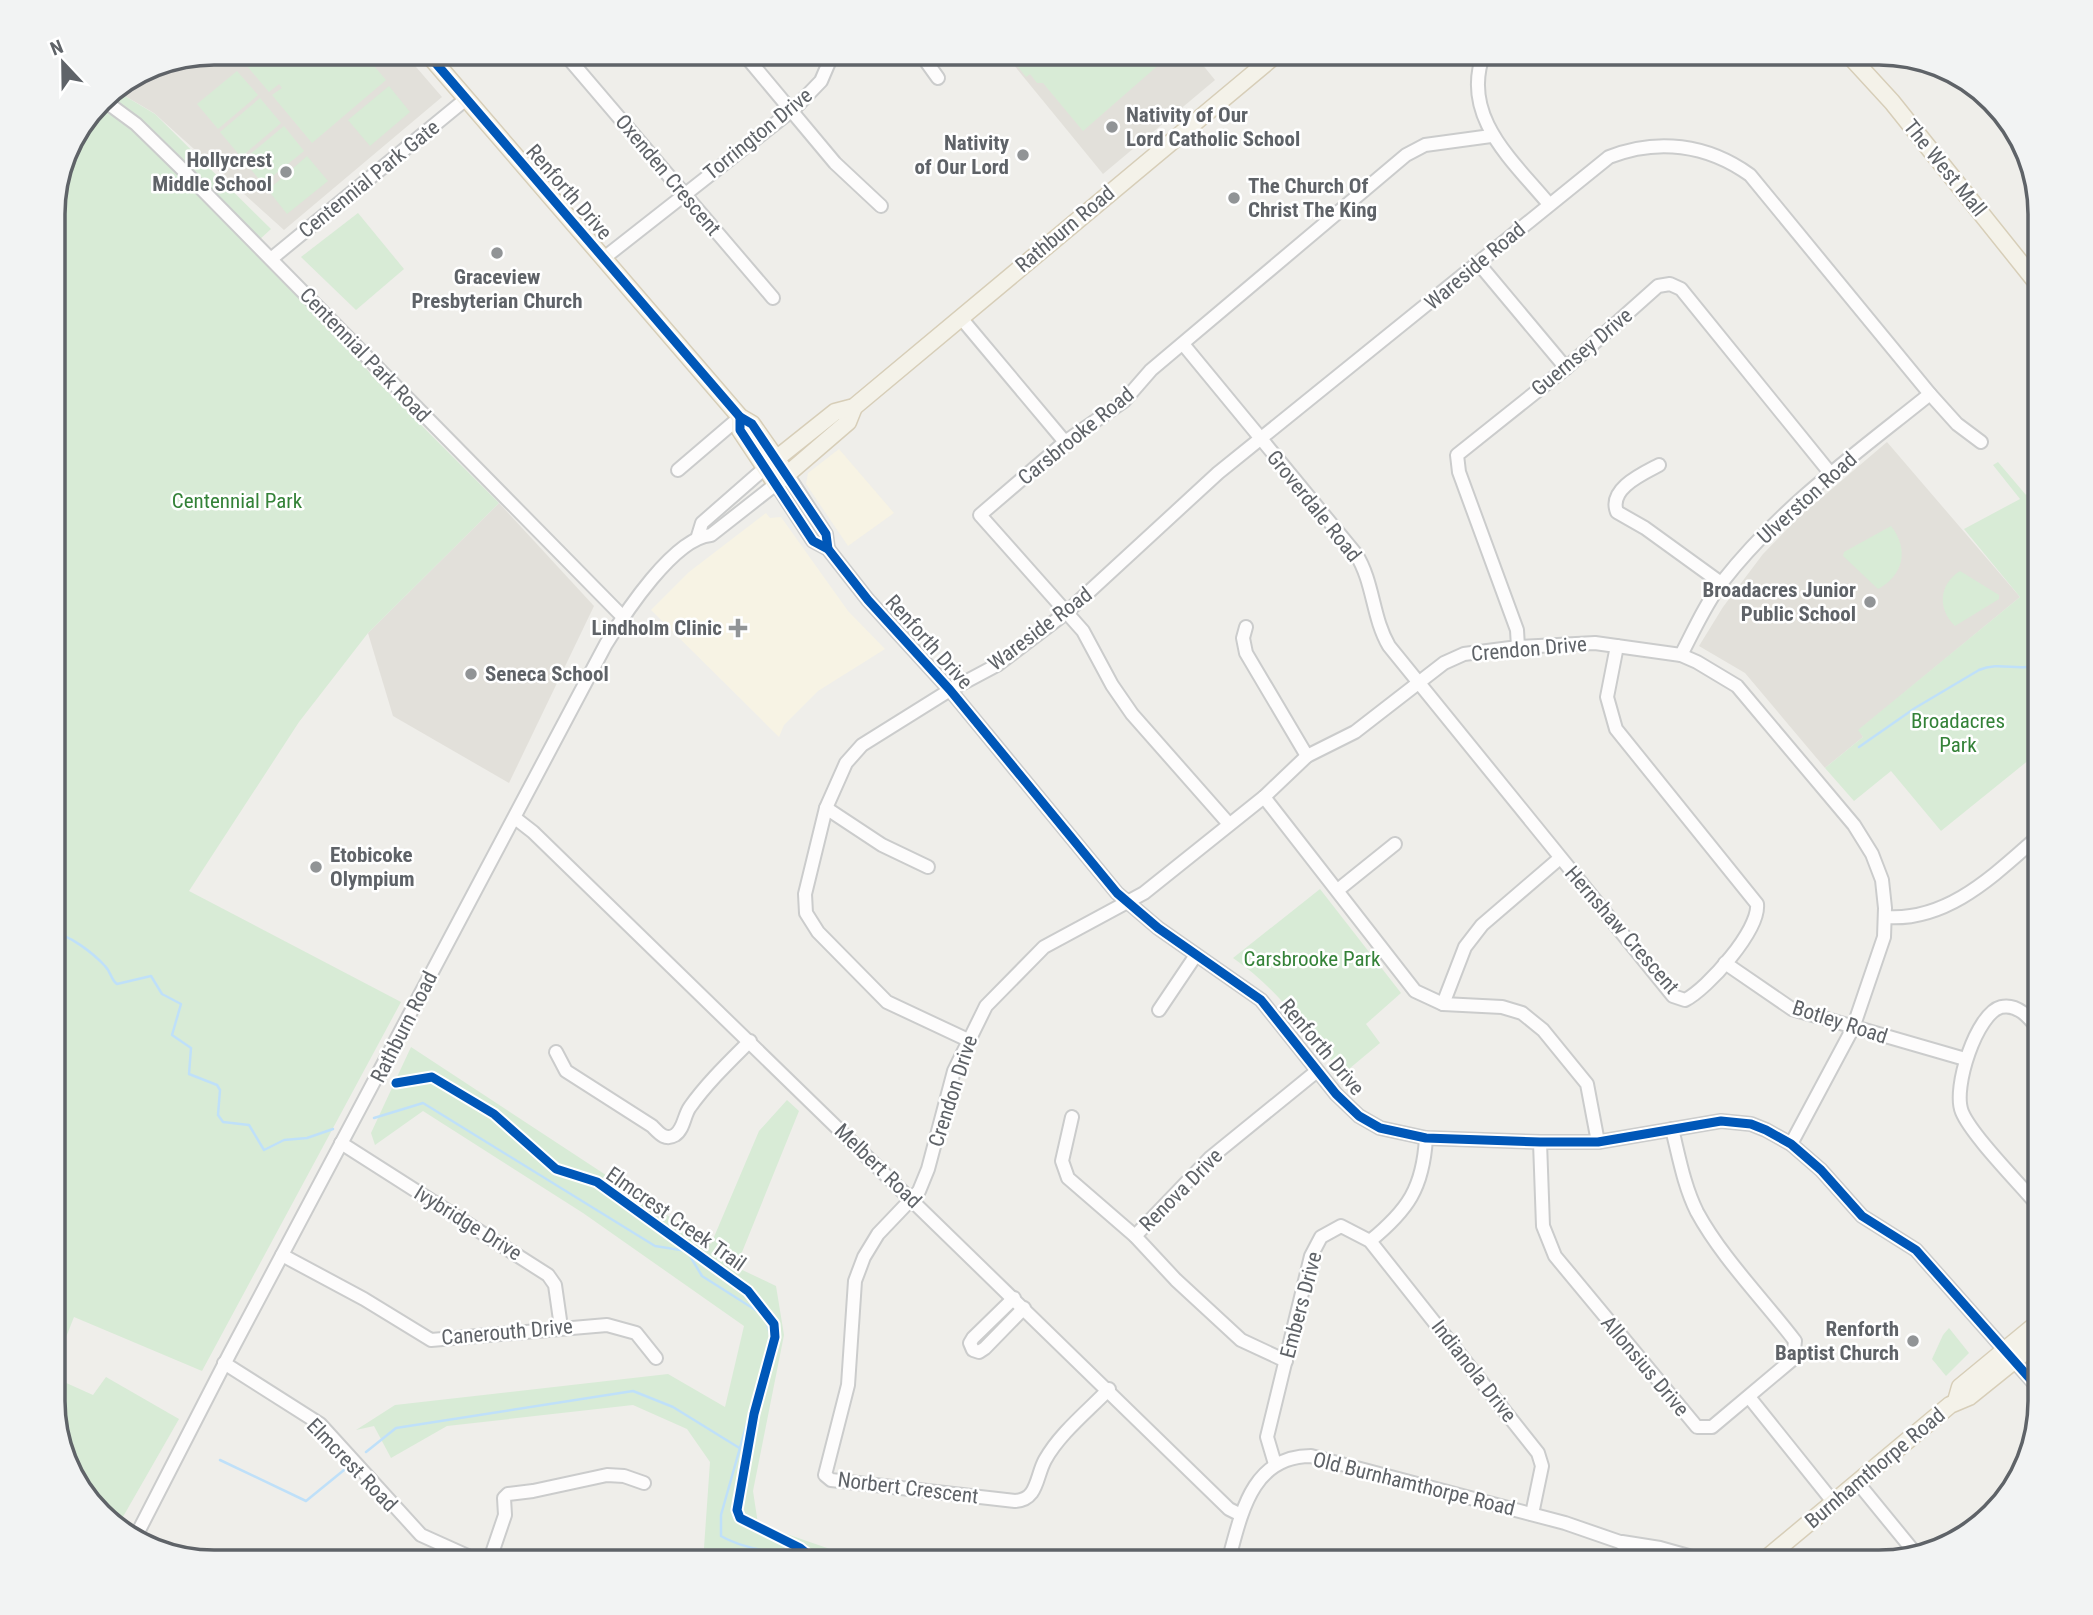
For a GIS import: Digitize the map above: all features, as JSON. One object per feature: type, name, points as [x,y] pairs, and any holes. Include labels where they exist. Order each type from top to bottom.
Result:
[{"type":"main road","name":"Renforth Drive","points":[[438,65],[740,417],[752,424],[782,479]]},
{"type":"main road","name":"Rathburn Road","points":[[772,463],[835,412],[854,407],[1263,65]]},
{"type":"main road","name":"The West Mall","points":[[1858,65],[1892,102],[2028,272]]},
{"type":"main road","name":"Rathburn Road","points":[[782,479],[848,422],[854,407]]},
{"type":"main road","name":"Burnhamthorpe Road","points":[[1778,1550],[1956,1401],[1969,1397],[2028,1335]]},
{"type":"main road","name":"Burnhamthorpe Road","points":[[2009,1356],[2028,1346]]},
{"type":"street","name":"Oxenden Crescent","points":[[575,65],[773,298]]},
{"type":"street","points":[[753,65],[835,163],[881,206]]},
{"type":"street","name":"Torrington Drive","points":[[604,258],[790,112],[821,81],[828,65]]},
{"type":"street","points":[[929,65],[938,78]]},
{"type":"street","points":[[1480,65],[1477,73],[1480,100],[1491,136],[1548,203]]},
{"type":"street","name":"Centennial Park Gate","points":[[271,259],[466,99]]},
{"type":"street","name":"Centennial Park Road","points":[[111,106],[136,124],[623,617]]},
{"type":"street","name":"Carsbrooke Road","points":[[1229,824],[1120,699],[1088,639],[1067,612],[980,515],[1065,442],[1124,401],[1151,370],[1406,155],[1425,145],[1491,136]]},
{"type":"street","name":"Wareside Road","points":[[968,1040],[887,1002],[818,932],[806,913],[805,894],[826,808],[846,763],[862,745],[950,690],[997,665],[1067,612],[1260,438],[1307,404],[1595,166],[1629,150],[1660,145],[1682,146],[1723,158],[1761,185],[1930,394],[1957,424],[1981,442]]},
{"type":"street","points":[[1479,264],[1566,368]]},
{"type":"street","name":"Guernsey Drive","points":[[1518,647],[1517,630],[1457,457],[1464,447],[1566,368],[1658,286],[1674,285],[1831,474]]},
{"type":"street","points":[[961,318],[1065,442]]},
{"type":"street","name":"Groverdale Road","points":[[1183,344],[1356,554],[1369,580],[1384,638],[1418,682]]},
{"type":"street","name":"Ulverston Road","points":[[1681,655],[1721,583],[1763,533],[1930,394]]},
{"type":"street","points":[[678,470],[740,417]]},
{"type":"street","name":"Rathburn Road","points":[[139,1530],[224,1363],[623,617],[650,582],[698,536],[702,523],[772,463]]},
{"type":"street","points":[[1659,465],[1618,494],[1615,504],[1617,512],[1645,528],[1721,583]]},
{"type":"street","name":"Rathburn Road","points":[[698,536],[711,535],[782,479]]},
{"type":"street","name":"Renforth Drive","points":[[782,479],[826,534],[828,549],[868,600],[950,690],[1103,877],[1129,903],[1196,955],[1261,1000],[1317,1071],[1359,1116],[1380,1128],[1426,1138],[1540,1142],[1598,1142],[1721,1121],[1737,1122],[1766,1130],[1791,1144],[1821,1170],[1862,1216],[1916,1250],[2028,1377]]},
{"type":"street","points":[[1246,627],[1243,638],[1246,653],[1307,756]]},
{"type":"street","name":"Crendon Drive","points":[[912,1198],[919,1191],[928,1169],[954,1071],[968,1040],[986,1006],[1044,947],[1129,903],[1264,797],[1307,756],[1355,732],[1444,663],[1464,654],[1574,643],[1681,655],[1737,686],[1767,717],[1854,825],[1879,872],[1885,918],[1882,946],[1853,1028],[1791,1144]]},
{"type":"street","name":"Hernshaw Crescent","points":[[1418,682],[1673,996],[1685,1000],[1698,993],[1725,963],[1754,924],[1758,914],[1757,904],[1612,723],[1607,696],[1617,646]]},
{"type":"street","points":[[1264,797],[1339,889],[1415,990],[1443,1004],[1515,1009],[1543,1030],[1587,1084],[1598,1142]]},
{"type":"street","points":[[826,808],[882,845],[928,866]]},
{"type":"street","name":"Melbert Road","points":[[515,818],[533,832],[750,1041],[1229,1509],[1241,1515]]},
{"type":"street","points":[[1339,889],[1395,844]]},
{"type":"street","points":[[1885,918],[1912,917],[1948,906],[2028,847]]},
{"type":"street","points":[[1443,1004],[1465,947],[1482,925],[1560,858]]},
{"type":"street","points":[[1158,1010],[1196,955]]},
{"type":"street","name":"Botley Road","points":[[1725,963],[1792,1009],[1965,1059]]},
{"type":"street","points":[[2028,1017],[2011,1007],[2000,1007],[1991,1013],[1965,1059],[1959,1082],[1962,1111],[2028,1193]]},
{"type":"street","points":[[556,1052],[566,1071],[652,1126],[662,1136],[671,1138],[681,1128],[689,1108],[750,1041]]},
{"type":"street","name":"Renova Drive","points":[[1286,1361],[1241,1340],[1176,1280],[1135,1236],[1210,1158],[1317,1071]]},
{"type":"street","points":[[1072,1117],[1062,1161],[1064,1172],[1104,1211],[1135,1236]]},
{"type":"street","name":"Allonsius Drive","points":[[1540,1142],[1543,1226],[1555,1256],[1696,1427],[1712,1427],[1793,1359],[1795,1341],[1709,1231],[1696,1209],[1682,1171],[1672,1129]]},
{"type":"street","points":[[1370,1241],[1409,1205],[1417,1189],[1426,1138]]},
{"type":"street","name":"Ivybridge Drive","points":[[341,1143],[548,1275],[555,1285],[561,1327]]},
{"type":"street","name":"Norbert Crescent","points":[[912,1198],[878,1234],[864,1257],[855,1281],[848,1385],[824,1471],[827,1478],[1025,1500],[1033,1491],[1051,1451],[1109,1389]]},
{"type":"street","name":"Embers Drive","points":[[1275,1464],[1267,1437],[1311,1256],[1321,1237],[1341,1226],[1370,1241]]},
{"type":"street","name":"Indianola Drive","points":[[1370,1241],[1538,1453],[1542,1466],[1532,1514]]},
{"type":"street","name":"Canerouth Drive","points":[[282,1255],[364,1298],[431,1340],[607,1325],[628,1329],[645,1340],[656,1357]]},
{"type":"street","points":[[1014,1298],[973,1338],[970,1343],[973,1350],[979,1352],[985,1348],[1024,1308]]},
{"type":"street","name":"Elmcrest Road","points":[[224,1363],[320,1424],[421,1535],[453,1550]]},
{"type":"street","points":[[1749,1397],[1834,1503]]},
{"type":"street","name":"Old Burnhamthorpe Road","points":[[1275,1464],[1311,1456],[1532,1514],[1620,1542],[1667,1550]]},
{"type":"street","points":[[1232,1550],[1241,1515],[1254,1485],[1275,1464]]},
{"type":"street","points":[[493,1550],[505,1515],[504,1498],[508,1493],[533,1492],[607,1475],[644,1483]]},
{"type":"street","points":[[1858,1483],[1910,1547]]},
{"type":"street","name":"Old Burnhamthorpe Road","points":[[1620,1542],[1630,1550]]},
{"type":"shaded area","name":"Hollycrest Middle School","points":[[414,65],[442,97],[284,230],[154,113],[124,95],[156,76],[194,66]]},
{"type":"shaded area","name":"Nativity of Our Lord Catholic School","points":[[1014,65],[1203,65],[1215,80],[1103,174]]},
{"type":"shaded area","name":"Broadacres Junior Public School","points":[[1887,442],[2020,597],[1859,730],[1863,737],[1825,768],[1745,673],[1699,646],[1723,607],[1763,554],[1799,517]]},
{"type":"shaded area","points":[[839,449],[894,513],[848,546],[806,484],[808,473]]},
{"type":"shaded area","name":"Seneca School","points":[[499,503],[594,606],[509,783],[393,716],[368,633]]},
{"type":"shaded area","points":[[766,513],[770,518],[781,517],[848,611],[885,649],[818,691],[784,725],[779,737],[651,610],[689,572]]},
{"type":"green space","points":[[246,65],[373,65],[386,80],[312,143],[272,95],[282,88],[279,84],[269,92]]},
{"type":"green space","points":[[1016,65],[1159,65],[1083,131],[1043,83],[1037,83],[1030,74],[1026,77]]},
{"type":"green space","points":[[237,71],[258,95],[218,129],[197,104]]},
{"type":"green space","points":[[389,86],[410,112],[370,146],[348,120]]},
{"type":"green space","name":"Centennial Park","points":[[124,95],[155,114],[271,229],[258,241],[375,379],[499,503],[368,633],[299,722],[189,891],[401,1002],[202,1371],[74,1317],[65,1340],[65,204],[70,175],[80,148],[102,115]]},
{"type":"green space","points":[[260,98],[281,123],[241,157],[220,132]]},
{"type":"green space","points":[[284,126],[304,151],[263,184],[243,160]]},
{"type":"green space","points":[[307,156],[328,181],[287,214],[268,190]]},
{"type":"green space","points":[[358,213],[404,269],[356,310],[301,257]]},
{"type":"green space","name":"Broadacres Park","points":[[1998,462],[2026,495],[2028,492],[2028,761],[1941,831],[1891,771],[1854,801],[1825,768],[1863,737],[1858,730],[2020,597],[1964,529],[2020,499],[1993,465]]},
{"type":"green space","points":[[1891,526],[1900,544],[1901,561],[1894,576],[1878,589],[1843,556],[1844,552]]},
{"type":"green space","points":[[1960,571],[1999,595],[1999,599],[1955,626],[1945,612],[1943,597],[1948,583]]},
{"type":"green space","name":"Carsbrooke Park","points":[[1320,889],[1401,993],[1366,1024],[1380,1043],[1343,1074],[1278,997],[1233,958]]},
{"type":"green space","points":[[411,1047],[711,1244],[759,1131],[787,1100],[799,1111],[736,1267],[776,1286],[784,1335],[753,1491],[758,1524],[830,1549],[841,1550],[704,1550],[710,1462],[687,1429],[633,1405],[447,1426],[391,1458],[374,1426],[356,1430],[395,1405],[668,1374],[725,1407],[744,1326],[583,1213],[423,1111],[375,1145],[371,1133]]},
{"type":"green space","points":[[1949,1328],[1969,1353],[1946,1376],[1932,1359]]},
{"type":"green space","points":[[106,1377],[179,1419],[122,1519],[102,1500],[76,1459],[66,1421],[65,1382],[93,1395]]},
{"type":"waterway","points":[[1859,747],[1915,708],[1979,670],[1995,666],[2028,666]]},
{"type":"waterway","points":[[65,937],[105,966],[117,984],[151,976],[162,994],[181,1004],[172,1035],[191,1048],[189,1074],[217,1085],[220,1090],[218,1115],[223,1122],[249,1125],[264,1150],[284,1140],[307,1138],[333,1129]]},
{"type":"waterway","points":[[374,1118],[423,1103],[655,1246],[687,1251],[702,1276],[765,1316],[771,1338],[721,1515],[721,1536],[741,1545],[763,1550]]},
{"type":"waterway","points":[[366,1452],[396,1428],[633,1391],[673,1407],[741,1449]]},
{"type":"waterway","points":[[220,1460],[306,1501],[344,1470]]},
{"type":"cycle path","points":[[437,65],[740,417],[752,424],[826,534],[828,549]]},
{"type":"cycle path","points":[[740,417],[740,430],[813,541],[828,549],[868,600],[950,690],[1117,893],[1158,928],[1261,1000],[1336,1094],[1359,1116],[1380,1128],[1426,1138],[1540,1142],[1598,1142],[1721,1121],[1751,1124],[1791,1144],[1821,1170],[1862,1216],[1916,1250],[2028,1376]]},
{"type":"cycle path","name":"Elmcrest Creek Trail","points":[[396,1083],[432,1077],[494,1114],[556,1169],[597,1182],[748,1291],[774,1324],[775,1337],[754,1414],[737,1510],[740,1518],[802,1550]]},
{"type":"place","name":"Nativity of Our Lord Catholic School","points":[[1112,127]]},
{"type":"place","name":"Nativity of Our Lord","points":[[1023,155]]},
{"type":"place","name":"Hollycrest Middle School","points":[[286,172]]},
{"type":"place","name":"The Church Of Christ The King","points":[[1234,198]]},
{"type":"place","name":"Graceview Presbyterian Church","points":[[497,253]]},
{"type":"place","name":"Broadacres Junior Public School","points":[[1870,602]]},
{"type":"place","name":"Lindholm Clinic","points":[[738,628]]},
{"type":"place","name":"Seneca School","points":[[471,674]]},
{"type":"place","name":"Etobicoke Olympium","points":[[316,867]]},
{"type":"place","name":"Renforth Baptist Church","points":[[1913,1341]]}]
